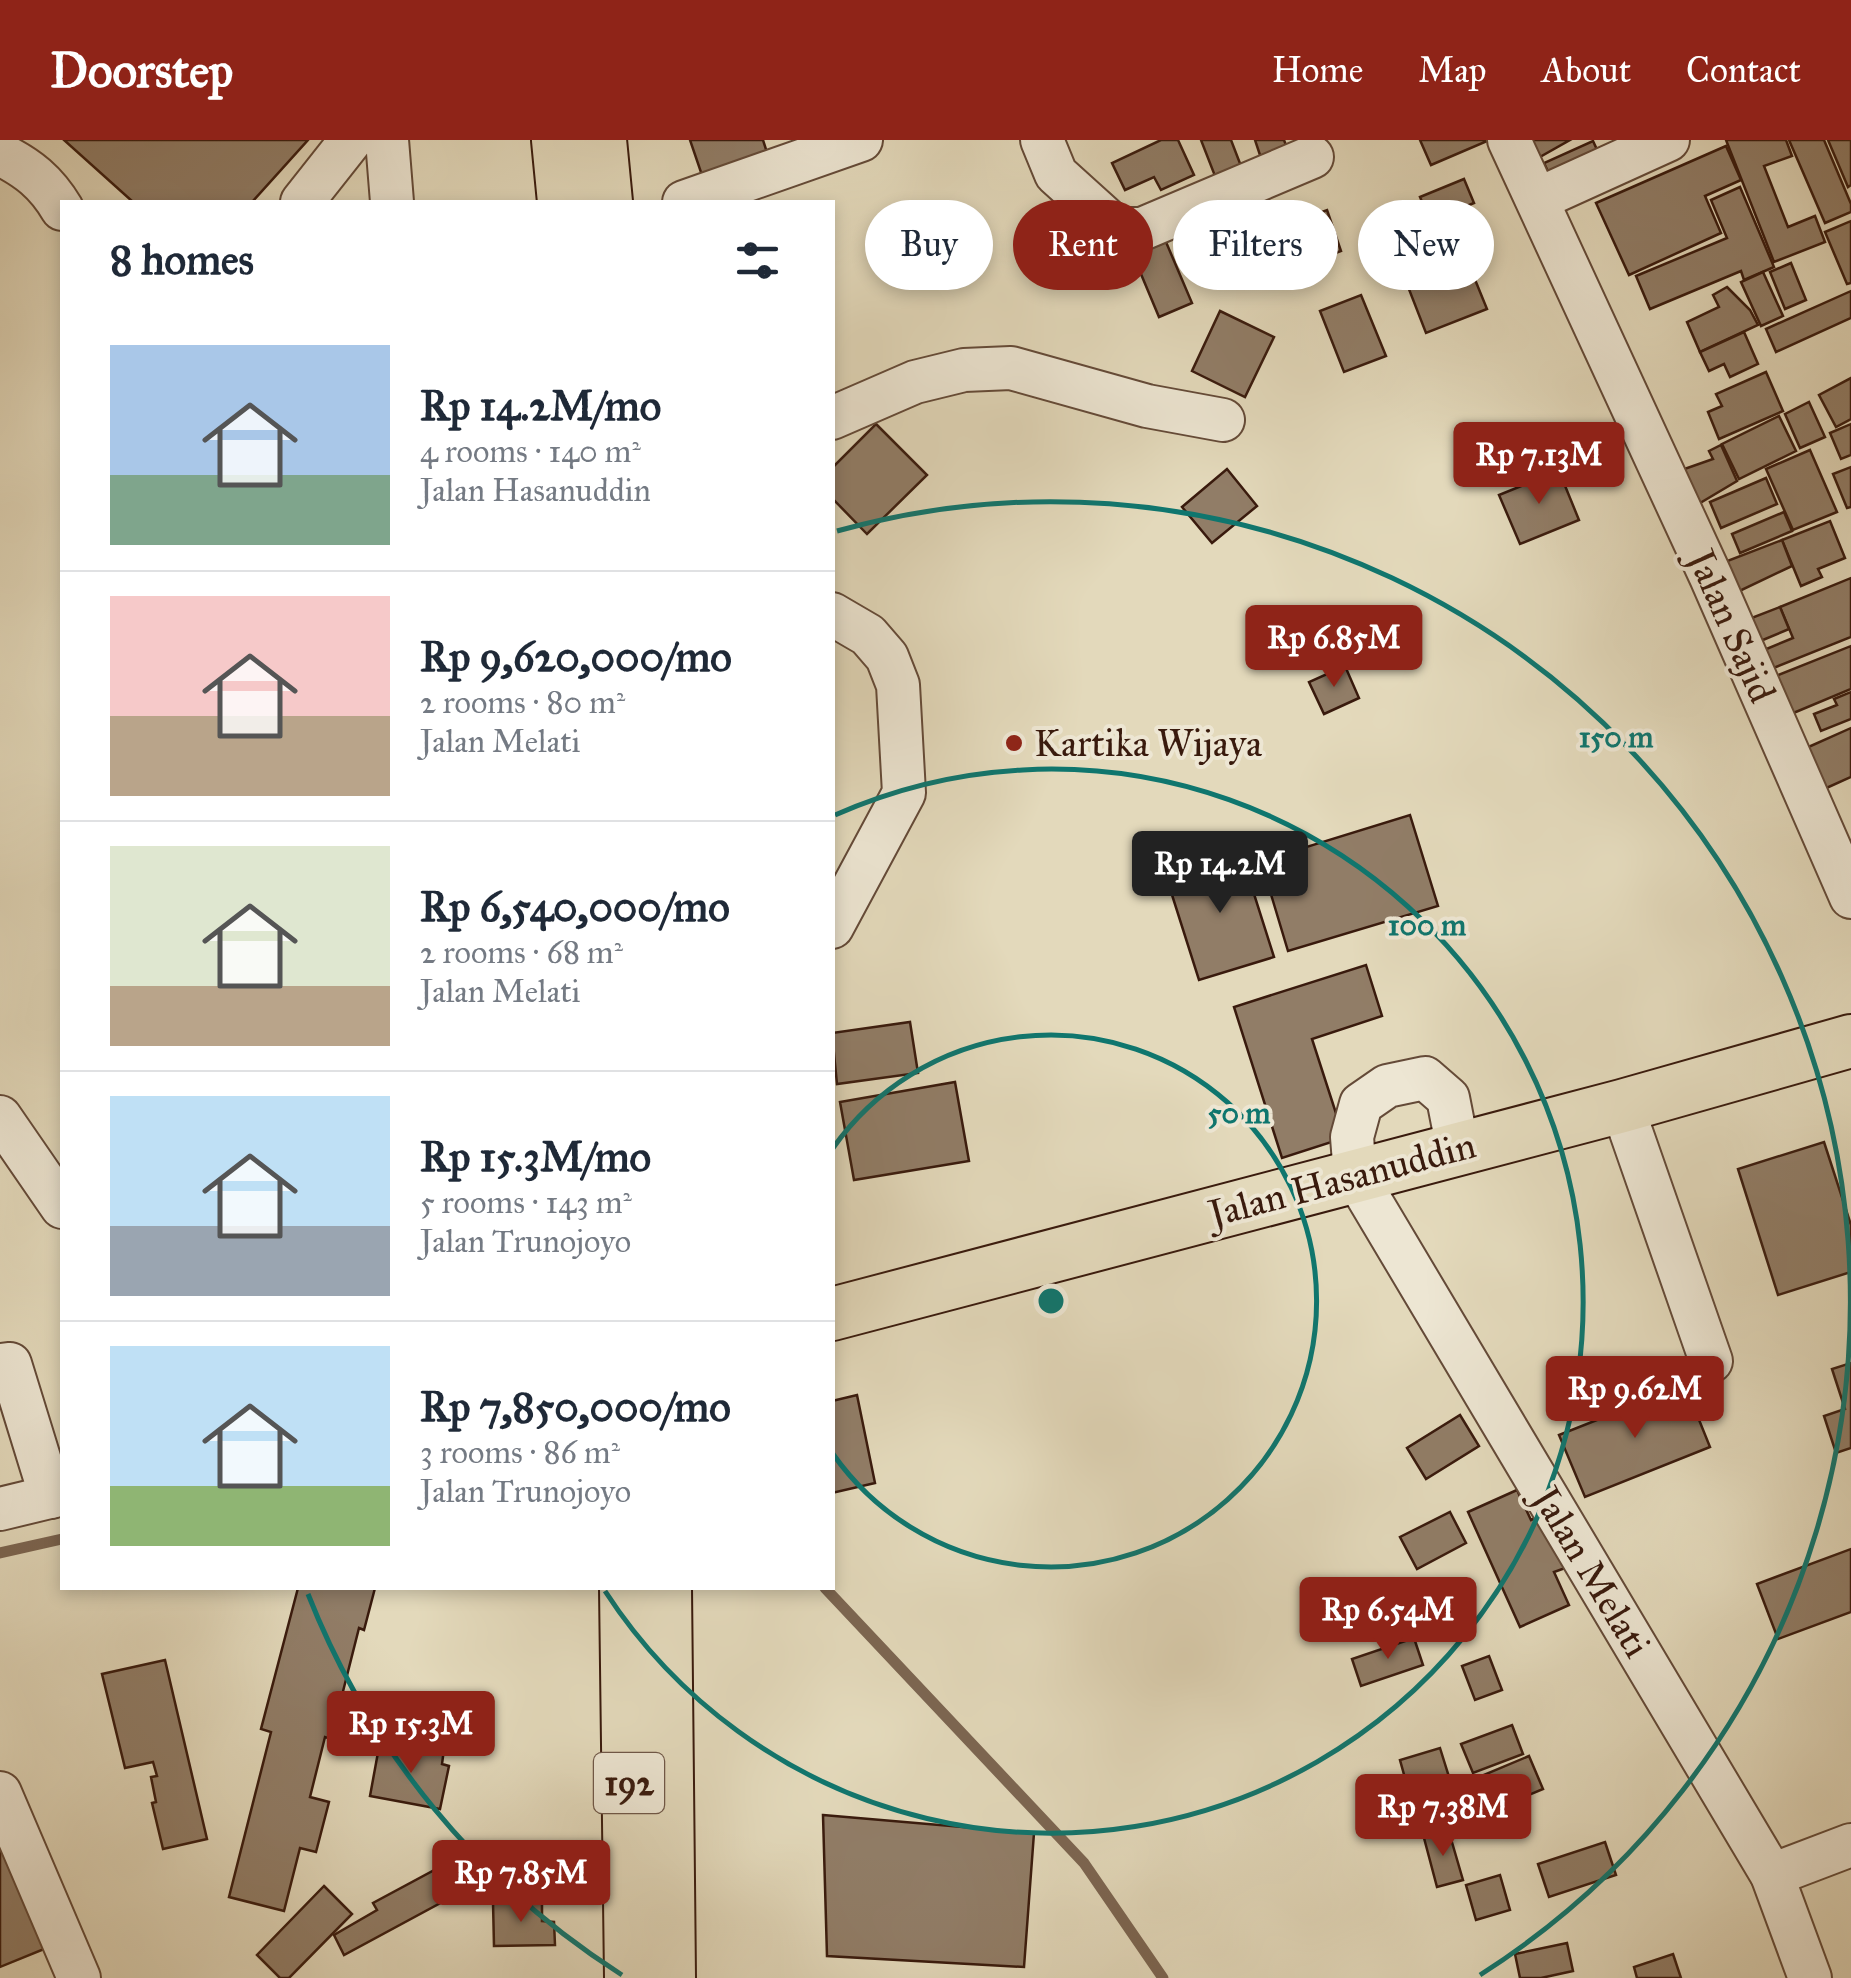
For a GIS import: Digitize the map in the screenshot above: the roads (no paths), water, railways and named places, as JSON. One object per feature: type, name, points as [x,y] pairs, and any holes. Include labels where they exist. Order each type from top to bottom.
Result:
[{"type":"main road","points":[[558,140],[564,200]]},
{"type":"main road","points":[[600,140],[606,200]]},
{"type":"main road","name":"Jalan Hasanuddin","points":[[835,1313],[1622,1106],[1851,1041]]},
{"type":"main road","name":"192","points":[[626,1590],[631,1978]]},
{"type":"main road","name":"192","points":[[665,1590],[668,1978]]},
{"type":"street","points":[[304,200],[351,140]]},
{"type":"street","points":[[387,140],[392,200]]},
{"type":"street","points":[[690,200],[861,140]]},
{"type":"street","points":[[1042,140],[1056,174],[1108,221],[1129,231],[1142,229],[1312,157]]},
{"type":"street","name":"Jalan Sajid","points":[[1509,140],[1711,577],[1851,897]]},
{"type":"street","points":[[1538,199],[1668,140]]},
{"type":"street","points":[[0,154],[24,165],[49,187],[60,206]]},
{"type":"street","points":[[835,417],[914,382],[964,370],[1011,368],[1146,406],[1224,420]]},
{"type":"street","points":[[835,616],[868,635],[887,657],[898,685],[904,793],[835,921]]},
{"type":"street","points":[[1355,1176],[1352,1137],[1360,1104],[1387,1086],[1425,1078],[1448,1098],[1458,1148]]},
{"type":"street","points":[[1622,1106],[1711,1362]]},
{"type":"street","points":[[0,1117],[60,1204]]},
{"type":"street","name":"Jalan Melati","points":[[1355,1176],[1772,1875],[1810,1978]]},
{"type":"street","points":[[0,1365],[10,1364],[13,1417],[56,1495],[0,1509]]},
{"type":"street","points":[[0,1792],[79,1978]]},
{"type":"street","points":[[1772,1875],[1851,1845]]},
{"type":"waterway","points":[[0,1553],[60,1539]]},
{"type":"waterway","points":[[827,1590],[1084,1863],[1163,1978]]},
{"type":"place","name":"Kartika Wijaya","points":[[1014,743]]}]
